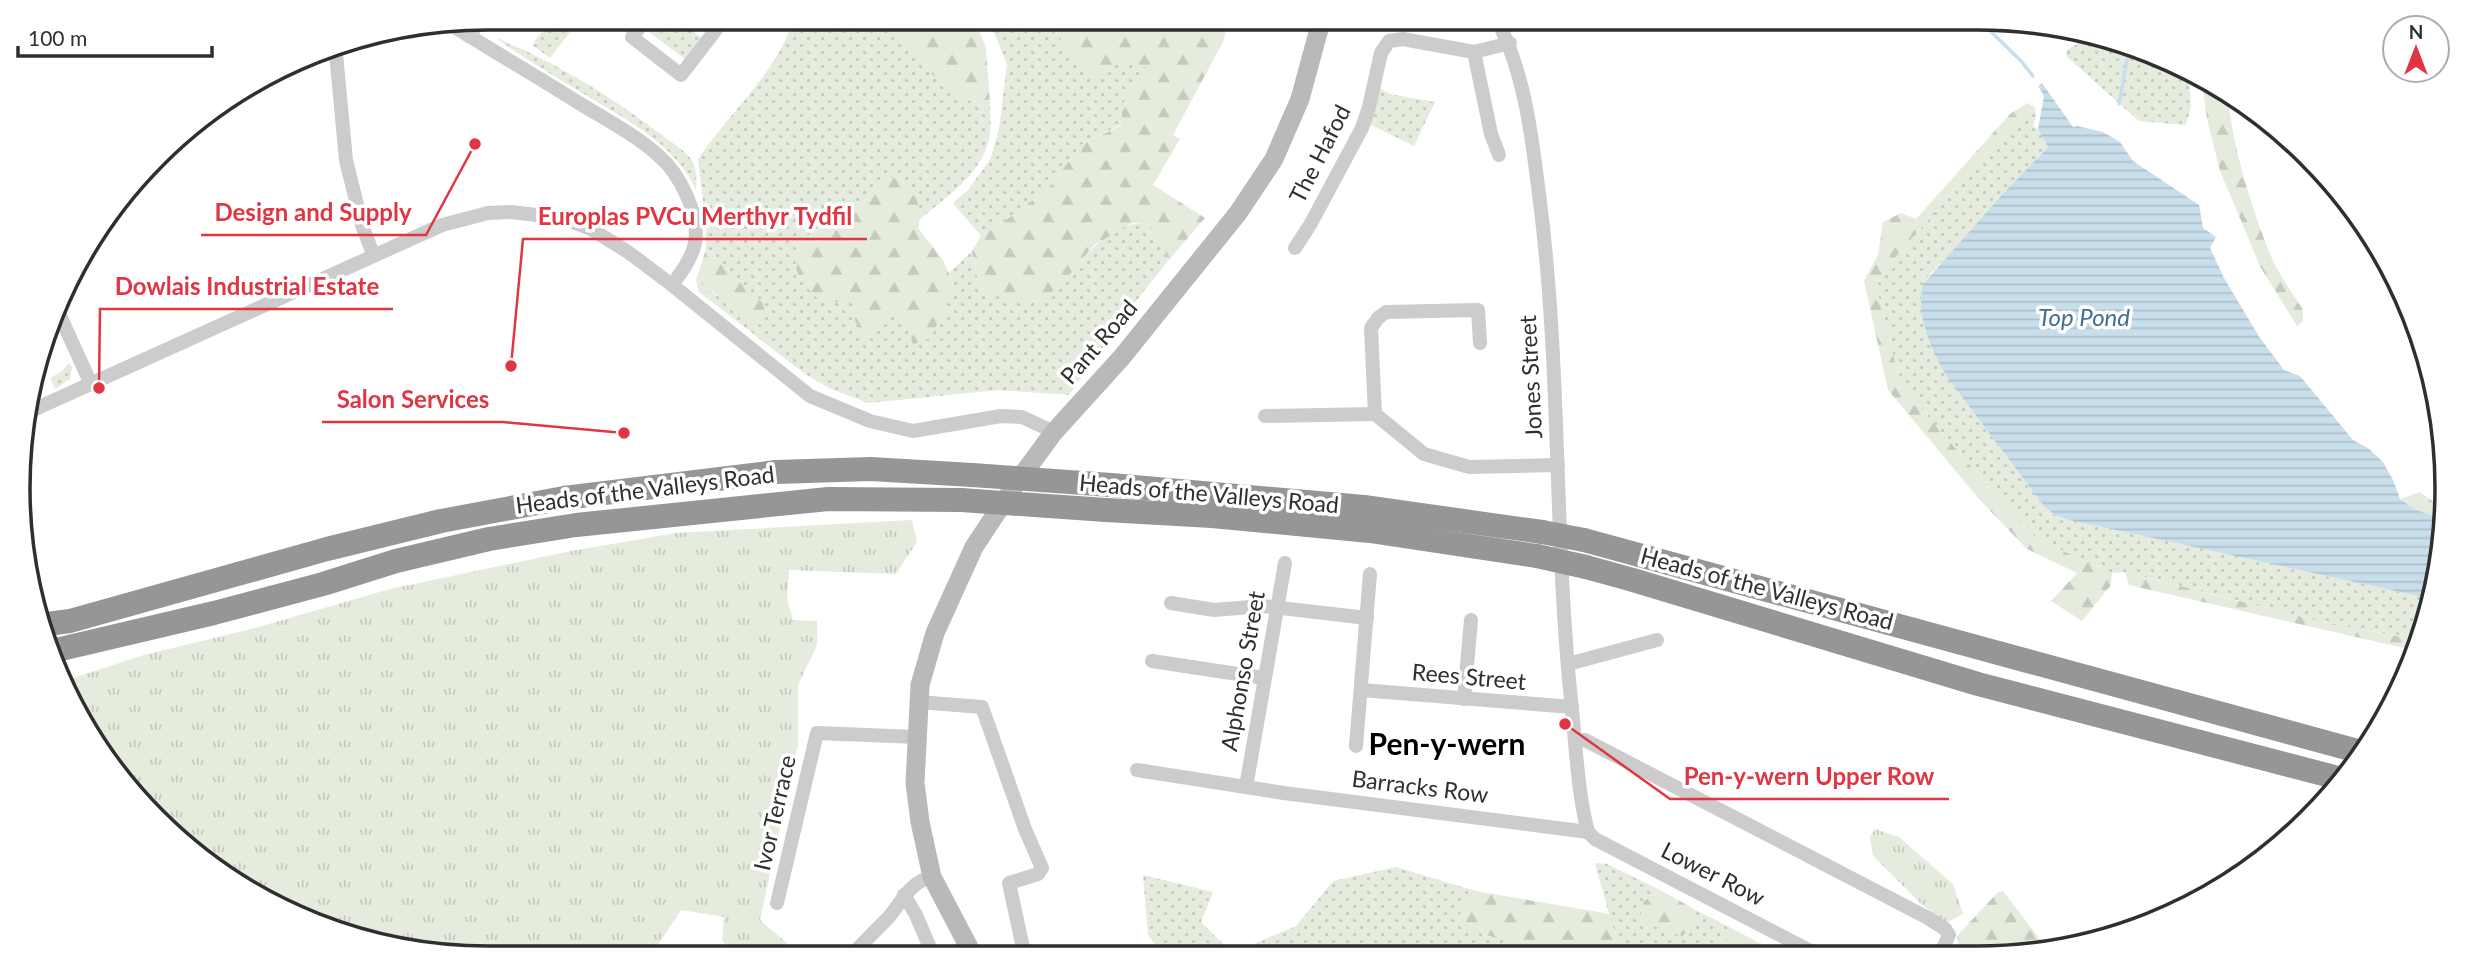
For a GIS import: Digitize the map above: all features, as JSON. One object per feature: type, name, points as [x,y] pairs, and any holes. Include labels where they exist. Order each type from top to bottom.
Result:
[{"type":"highway","name":"Heads of the Valleys Road","points":[[50,624],[70,621],[415,528],[564,498],[776,472],[871,469],[1111,485],[1364,507],[1542,532],[1584,540],[2354,749]]},
{"type":"highway","name":"Heads of the Valleys Road","points":[[60,649],[226,610],[489,539],[576,524],[828,499],[961,500],[1212,516],[1370,531],[1537,556],[1633,580],[1978,684],[2333,777]]},
{"type":"street","points":[[638,30],[632,37],[681,75],[716,30]]},
{"type":"street","name":"Pant Road","points":[[968,946],[932,877],[915,783],[918,702],[923,671],[935,633],[974,547],[1054,432],[1122,357],[1238,213],[1266,170],[1300,99],[1318,30]]},
{"type":"street","name":"Jones Street","points":[[1503,30],[1510,43],[1522,81],[1549,270],[1568,664],[1588,832]]},
{"type":"street","points":[[461,31],[603,117],[661,157],[684,188],[695,230],[692,253],[672,285]]},
{"type":"street","points":[[469,36],[473,31]]},
{"type":"street","name":"The Hafod","points":[[1294,248],[1310,225],[1362,128],[1381,53],[1389,41],[1403,39],[1474,52],[1510,43]]},
{"type":"street","points":[[1474,52],[1491,134],[1499,155]]},
{"type":"street","points":[[336,56],[346,160],[362,225],[373,254]]},
{"type":"street","points":[[37,408],[442,225],[488,213],[537,214],[562,218],[591,229],[628,252],[810,396],[870,421],[913,431],[1002,416],[1022,417],[1054,432]]},
{"type":"street","points":[[1375,414],[1371,328],[1386,312],[1478,310],[1480,343]]},
{"type":"street","points":[[62,320],[91,384]]},
{"type":"street","points":[[1265,416],[1375,414],[1424,454],[1469,467],[1559,465]]},
{"type":"street","name":"Alphonso Street","points":[[1246,787],[1285,563]]},
{"type":"street","points":[[1356,746],[1370,574]]},
{"type":"street","points":[[1171,603],[1214,610],[1278,608],[1367,618]]},
{"type":"street","points":[[1464,699],[1471,620]]},
{"type":"street","points":[[1568,664],[1657,640]]},
{"type":"street","points":[[1152,661],[1265,678]]},
{"type":"street","name":"Rees Street","points":[[1361,690],[1572,708]]},
{"type":"street","points":[[918,702],[982,707],[1024,829],[1042,868],[1038,874],[1009,883],[1023,946]]},
{"type":"street","name":"Ivor Terrace","points":[[777,903],[817,733],[916,737]]},
{"type":"street","points":[[1576,741],[1585,740],[1928,918],[1949,934],[1944,946]]},
{"type":"street","name":"Barracks Row","points":[[1137,770],[1588,832]]},
{"type":"street","name":"Lower Row","points":[[1588,832],[1595,839],[1801,946]]},
{"type":"street","points":[[860,946],[890,915],[904,895],[916,884],[932,877]]},
{"type":"street","points":[[904,895],[929,946]]},
{"type":"green space","points":[[543,30],[572,30],[550,58],[532,45]]},
{"type":"green space","points":[[646,30],[691,30],[703,39],[686,60]]},
{"type":"green space","points":[[789,30],[896,30],[968,100],[990,105],[990,132],[981,159],[964,182],[919,220],[921,211],[883,175],[861,207],[844,222],[828,226],[798,240],[854,301],[854,318],[871,335],[884,317],[902,314],[954,285],[949,273],[972,251],[978,281],[1062,284],[1098,243],[1121,228],[1147,223],[1163,241],[1168,261],[1069,395],[999,390],[868,403],[829,388],[805,374],[699,292],[696,280],[717,296],[741,282],[706,249],[698,159],[752,91]]},
{"type":"green space","points":[[895,30],[978,30],[986,47],[990,105],[968,100],[925,69]]},
{"type":"green space","points":[[993,30],[1052,30],[1064,43],[1079,68],[1120,60],[1149,68],[1122,105],[1122,124],[1081,145],[1051,185],[1015,214],[981,236],[953,203],[967,191],[990,160],[999,129],[1007,64]]},
{"type":"green space","points":[[1055,30],[1226,30],[1223,42],[1173,135],[1180,139],[1153,185],[1205,218],[1168,261],[1163,241],[1147,223],[1132,223],[1094,245],[1062,284],[1041,300],[1012,299],[986,292],[978,281],[972,251],[981,236],[1015,214],[1051,185],[1081,145],[1122,125],[1122,105],[1148,68],[1120,60],[1098,76],[1079,68]]},
{"type":"green space","points":[[496,38],[582,81],[678,147],[693,163],[696,190],[675,159],[647,134]]},
{"type":"green space","points":[[2080,42],[2096,45],[2189,82],[2191,106],[2186,125],[2139,121],[2066,56],[2067,50]]},
{"type":"green space","points":[[1379,88],[1390,94],[1435,102],[1414,146],[1367,123]]},
{"type":"green space","points":[[2203,89],[2229,105],[2237,152],[2256,216],[2273,261],[2303,310],[2303,321],[2297,326],[2261,268],[2220,171]]},
{"type":"green space","points":[[2027,103],[2035,107],[2009,128],[1885,269],[1876,286],[1897,370],[1908,393],[2037,539],[2112,573],[2111,585],[2082,621],[2051,601],[2077,573],[2027,549],[1978,498],[1888,390],[1864,281],[1878,255],[1883,222],[1901,213],[1916,219],[2010,114]]},
{"type":"green space","points":[[2035,107],[2033,126],[2038,129],[2048,147],[1930,274],[1923,287],[1922,311],[1932,346],[1949,378],[2044,506],[2065,519],[2422,597],[2410,639],[2319,621],[2125,572],[2112,573],[2037,539],[1908,393],[1897,370],[1876,286],[1885,269],[2009,128]]},
{"type":"green space","points":[[883,175],[911,184],[921,212],[918,228],[943,260],[954,285],[931,338],[913,344],[902,314],[884,317],[871,335],[862,335],[854,318],[854,301],[822,303],[802,281],[796,269],[798,240],[828,226],[844,222],[861,207]]},
{"type":"green space","points":[[706,249],[766,306],[759,318],[752,320],[696,280]]},
{"type":"green space","points":[[69,363],[72,367],[70,379],[55,389],[50,378],[61,372]]},
{"type":"green space","points":[[2420,492],[2435,503],[2434,516],[2414,509],[2400,499]]},
{"type":"green space","points":[[912,520],[917,542],[896,574],[789,570],[787,599],[793,620],[817,621],[817,645],[798,685],[798,745],[760,920],[787,943],[784,946],[727,946],[722,941],[724,917],[681,910],[657,946],[458,945],[399,937],[341,922],[259,885],[209,852],[186,833],[124,767],[91,717],[72,679],[144,655],[251,629],[390,589],[571,551],[676,533]]},
{"type":"green space","points":[[2125,572],[2319,621],[2410,639],[2406,648],[2129,585]]},
{"type":"green space","points":[[1875,829],[1899,837],[1953,884],[1963,914],[1946,923],[1919,902],[1873,856],[1870,837]]},
{"type":"green space","points":[[1595,863],[1607,864],[1660,890],[1644,901],[1694,925],[1696,910],[1735,930],[1721,946],[1616,946],[1617,942]]},
{"type":"green space","points":[[1396,867],[1476,891],[1459,916],[1529,946],[1249,946],[1296,926],[1333,881]]},
{"type":"green space","points":[[1143,875],[1213,892],[1201,922],[1225,946],[1156,946],[1148,935]]},
{"type":"green space","points":[[1660,890],[1696,910],[1694,925],[1682,936],[1660,929],[1640,918],[1644,901]]},
{"type":"green space","points":[[1476,891],[1610,914],[1617,942],[1616,946],[1521,946],[1462,927],[1459,916]]},
{"type":"green space","points":[[2003,891],[2042,941],[1977,946],[1958,944],[1957,936],[1997,893]]},
{"type":"green space","points":[[1735,930],[1765,946],[1721,946]]},
{"type":"water","name":"Top Pond","points":[[2042,83],[2073,127],[2103,132],[2120,142],[2133,161],[2199,205],[2203,228],[2216,237],[2210,248],[2224,278],[2260,338],[2284,370],[2300,376],[2353,440],[2368,448],[2383,462],[2400,499],[2414,509],[2434,516],[2422,597],[2065,519],[2044,506],[1948,378],[1926,333],[1921,308],[1923,284],[2048,147],[2038,129],[2044,96],[2038,86]]},
{"type":"waterway","points":[[1990,30],[2033,76]]},
{"type":"waterway","points":[[2119,104],[2128,56]]},
{"type":"place","name":"Design and Supply","points":[[475,144]]},
{"type":"place","name":"Europlas PVCu Merthyr Tydfil","points":[[511,366]]},
{"type":"place","name":"Dowlais Industrial Estate","points":[[99,388]]},
{"type":"place","name":"Salon Services","points":[[624,433]]},
{"type":"place","name":"Pen-y-wern Upper Row","points":[[1565,724]]},
{"type":"district","name":"Pen-y-wern","points":[[1447,745]]}]
